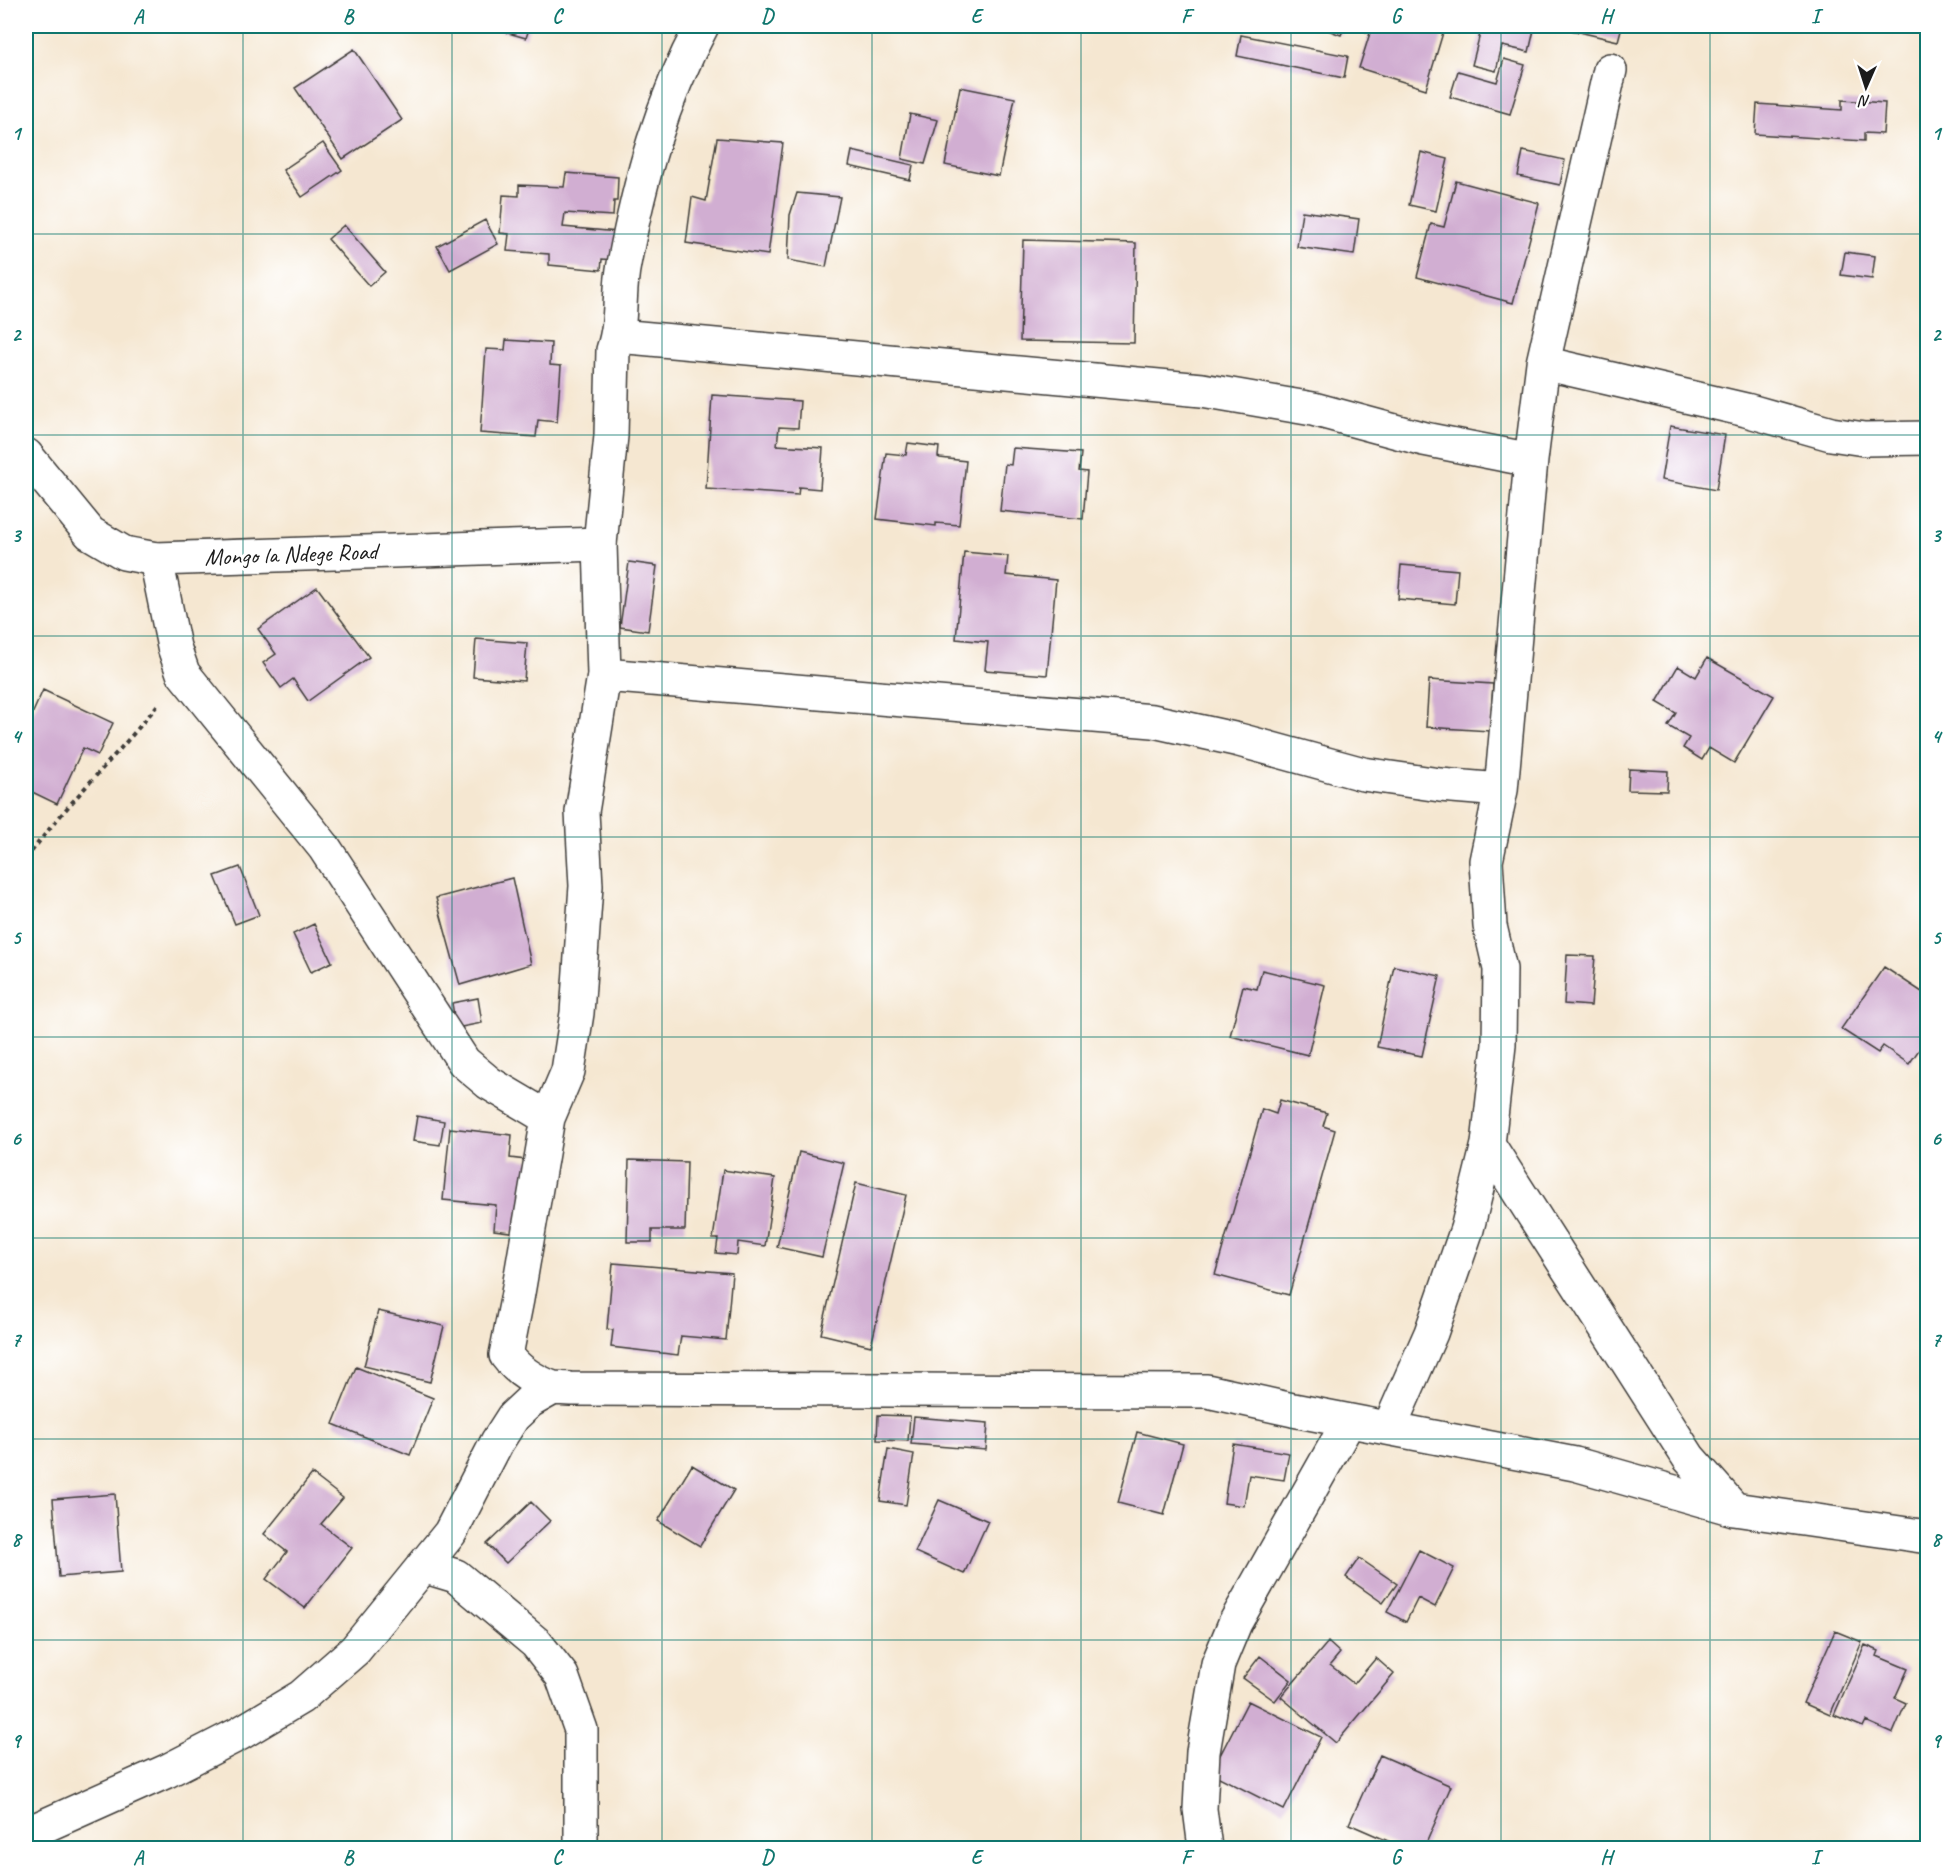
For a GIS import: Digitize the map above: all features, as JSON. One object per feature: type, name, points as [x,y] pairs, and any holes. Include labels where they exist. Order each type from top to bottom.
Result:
[{"type":"street","points":[[702,26],[684,59],[654,137],[640,187],[623,268],[618,336],[613,350],[611,436],[600,544],[604,675],[582,812],[586,886],[577,1013],[568,1071],[548,1118],[506,1355],[514,1366],[537,1383],[554,1388],[570,1389],[1207,1391],[1575,1464],[1734,1509],[1928,1537]]},
{"type":"street","points":[[1389,1428],[1434,1323],[1467,1229],[1488,1144],[1500,1045],[1500,969],[1490,926],[1486,861],[1501,790],[1531,460],[1543,363],[1610,70]]},
{"type":"street","points":[[618,336],[1202,390],[1313,409],[1424,439],[1531,460]]},
{"type":"street","points":[[1543,363],[1746,410],[1831,434],[1864,438],[1928,438]]},
{"type":"street","name":"Mongo la Ndege Road","points":[[26,455],[90,533],[124,554],[156,559],[600,544]]},
{"type":"street","points":[[156,559],[174,647],[183,673],[324,847],[464,1062],[489,1083],[548,1118]]},
{"type":"street","points":[[604,675],[1153,721],[1239,740],[1363,774],[1440,785],[1501,790]]},
{"type":"street","points":[[1488,1144],[1689,1458],[1734,1509]]},
{"type":"street","points":[[26,1834],[167,1771],[239,1734],[301,1697],[355,1650],[450,1533],[497,1442],[513,1417],[530,1401],[554,1388]]},
{"type":"street","points":[[1204,1848],[1200,1809],[1203,1752],[1218,1664],[1235,1623],[1349,1421]]},
{"type":"street","points":[[423,1566],[456,1576],[536,1643],[562,1676],[581,1731],[581,1848]]},
{"type":"path","points":[[26,858],[45,833],[131,738],[183,673]]},
{"type":"building","points":[[483,26],[530,26],[526,38]]},
{"type":"building","points":[[1317,26],[1345,26],[1341,35]]},
{"type":"building","points":[[1361,26],[1445,26],[1426,89],[1359,68],[1370,33],[1360,30]]},
{"type":"building","points":[[1482,26],[1515,26],[1534,30],[1529,52],[1502,46],[1496,71],[1472,65]]},
{"type":"building","points":[[1553,26],[1622,26],[1618,41]]},
{"type":"building","points":[[1241,35],[1348,56],[1344,78],[1237,56]]},
{"type":"building","points":[[354,49],[402,120],[343,159],[295,88]]},
{"type":"building","points":[[1504,59],[1525,65],[1510,114],[1450,97],[1458,71],[1497,82]]},
{"type":"building","points":[[960,87],[1015,98],[999,176],[945,165]]},
{"type":"building","points":[[1842,100],[1885,103],[1883,134],[1864,133],[1864,141],[1755,134],[1757,104],[1842,110]]},
{"type":"building","points":[[910,114],[938,120],[925,164],[902,159]]},
{"type":"building","points":[[717,138],[783,143],[768,255],[686,243],[692,197],[706,201]]},
{"type":"building","points":[[323,143],[342,170],[302,197],[283,170]]},
{"type":"building","points":[[852,151],[913,165],[910,180],[849,166]]},
{"type":"building","points":[[1523,151],[1565,160],[1560,185],[1518,176]]},
{"type":"building","points":[[1421,152],[1448,159],[1436,211],[1409,205]]},
{"type":"building","points":[[566,173],[618,177],[617,201],[614,201],[613,216],[565,213],[563,227],[618,232],[615,260],[602,259],[601,270],[549,265],[549,254],[507,251],[509,234],[500,233],[503,195],[519,196],[519,185],[564,187]]},
{"type":"building","points":[[1456,181],[1539,203],[1513,303],[1417,277],[1431,224],[1444,227]]},
{"type":"building","points":[[797,193],[840,197],[826,267],[788,260],[790,215]]},
{"type":"building","points":[[1302,211],[1359,219],[1354,255],[1297,247]]},
{"type":"building","points":[[485,220],[498,244],[450,270],[437,246]]},
{"type":"building","points":[[344,225],[385,272],[369,286],[328,239]]},
{"type":"building","points":[[1023,240],[1136,243],[1134,343],[1020,341]]},
{"type":"building","points":[[1845,252],[1875,256],[1872,279],[1841,275]]},
{"type":"building","points":[[506,340],[551,343],[550,365],[561,366],[557,422],[538,420],[536,437],[480,433],[486,349],[505,350]]},
{"type":"building","points":[[712,395],[800,401],[798,428],[779,427],[777,445],[823,448],[820,489],[799,487],[798,495],[706,489]]},
{"type":"building","points":[[1670,426],[1725,435],[1716,490],[1661,480]]},
{"type":"building","points":[[908,443],[939,447],[938,457],[966,461],[959,525],[936,523],[936,526],[877,519],[886,453],[906,455]]},
{"type":"building","points":[[1013,448],[1081,453],[1079,471],[1087,472],[1083,519],[1000,511],[1005,464],[1011,465]]},
{"type":"building","points":[[964,552],[1008,556],[1006,575],[1056,580],[1047,675],[985,670],[988,642],[956,639]]},
{"type":"building","points":[[629,562],[657,566],[648,631],[620,627]]},
{"type":"building","points":[[1401,565],[1458,570],[1455,604],[1398,599]]},
{"type":"building","points":[[317,587],[369,657],[308,701],[293,679],[281,688],[263,663],[276,654],[258,629]]},
{"type":"building","points":[[476,639],[527,643],[524,681],[473,677]]},
{"type":"building","points":[[1707,658],[1774,696],[1734,763],[1709,748],[1702,760],[1683,748],[1689,738],[1668,726],[1676,713],[1657,702],[1678,666],[1696,677]]},
{"type":"building","points":[[1429,680],[1493,684],[1490,731],[1426,727]]},
{"type":"building","points":[[43,690],[113,723],[98,755],[83,748],[57,804],[26,789],[26,728]]},
{"type":"building","points":[[1629,769],[1668,771],[1667,791],[1628,790]]},
{"type":"building","points":[[240,867],[259,915],[235,924],[215,876]]},
{"type":"building","points":[[512,878],[531,964],[460,985],[436,898]]},
{"type":"building","points":[[314,924],[332,962],[311,972],[293,934]]},
{"type":"building","points":[[1567,955],[1595,956],[1591,1006],[1564,1004]]},
{"type":"building","points":[[1394,966],[1440,976],[1422,1056],[1377,1047]]},
{"type":"building","points":[[1884,967],[1928,996],[1928,1037],[1909,1064],[1883,1046],[1878,1053],[1841,1029]]},
{"type":"building","points":[[1262,970],[1325,985],[1308,1055],[1230,1036],[1243,986],[1257,989]]},
{"type":"building","points":[[478,998],[482,1023],[456,1028],[452,1003]]},
{"type":"building","points":[[1280,1100],[1327,1113],[1323,1126],[1335,1130],[1289,1295],[1215,1275],[1262,1109],[1276,1114]]},
{"type":"building","points":[[417,1116],[444,1121],[440,1145],[413,1141]]},
{"type":"building","points":[[450,1128],[512,1135],[510,1158],[534,1161],[526,1234],[494,1230],[496,1205],[443,1200]]},
{"type":"building","points":[[799,1152],[844,1163],[822,1257],[777,1247]]},
{"type":"building","points":[[629,1160],[687,1162],[685,1230],[652,1230],[652,1242],[627,1242]]},
{"type":"building","points":[[723,1170],[775,1178],[765,1246],[738,1242],[737,1255],[716,1253],[718,1239],[713,1239]]},
{"type":"building","points":[[856,1183],[906,1195],[871,1346],[821,1334]]},
{"type":"building","points":[[613,1263],[732,1273],[726,1340],[681,1336],[678,1355],[611,1347],[613,1330],[607,1329]]},
{"type":"building","points":[[378,1311],[444,1326],[430,1382],[364,1366]]},
{"type":"building","points":[[356,1367],[433,1398],[410,1455],[333,1424]]},
{"type":"building","points":[[878,1415],[910,1416],[908,1441],[877,1440]]},
{"type":"building","points":[[914,1417],[988,1423],[986,1450],[911,1444]]},
{"type":"building","points":[[1137,1432],[1183,1444],[1164,1515],[1118,1503]]},
{"type":"building","points":[[1233,1444],[1289,1453],[1284,1480],[1249,1475],[1244,1506],[1224,1503]]},
{"type":"building","points":[[888,1449],[914,1454],[906,1505],[880,1501]]},
{"type":"building","points":[[692,1465],[734,1490],[700,1546],[658,1521]]},
{"type":"building","points":[[312,1474],[343,1498],[321,1524],[352,1548],[305,1608],[266,1579],[287,1552],[264,1534]]},
{"type":"building","points":[[115,1494],[121,1572],[59,1577],[53,1499]]},
{"type":"building","points":[[939,1500],[988,1521],[964,1574],[915,1552]]},
{"type":"building","points":[[531,1502],[550,1521],[506,1563],[487,1544]]},
{"type":"building","points":[[1419,1550],[1454,1568],[1435,1607],[1418,1598],[1406,1622],[1387,1612]]},
{"type":"building","points":[[1359,1558],[1397,1584],[1383,1603],[1346,1577]]},
{"type":"building","points":[[1835,1631],[1862,1642],[1830,1715],[1803,1703]]},
{"type":"building","points":[[1328,1642],[1340,1653],[1330,1665],[1354,1684],[1376,1658],[1394,1674],[1336,1743],[1281,1697]]},
{"type":"building","points":[[1865,1645],[1879,1651],[1877,1656],[1908,1669],[1895,1698],[1906,1703],[1893,1733],[1866,1721],[1863,1727],[1834,1715]]},
{"type":"building","points":[[1260,1656],[1291,1680],[1275,1701],[1243,1678]]},
{"type":"building","points":[[1248,1701],[1321,1737],[1284,1810],[1211,1773]]},
{"type":"building","points":[[1380,1755],[1451,1786],[1424,1848],[1404,1848],[1349,1824]]}]
